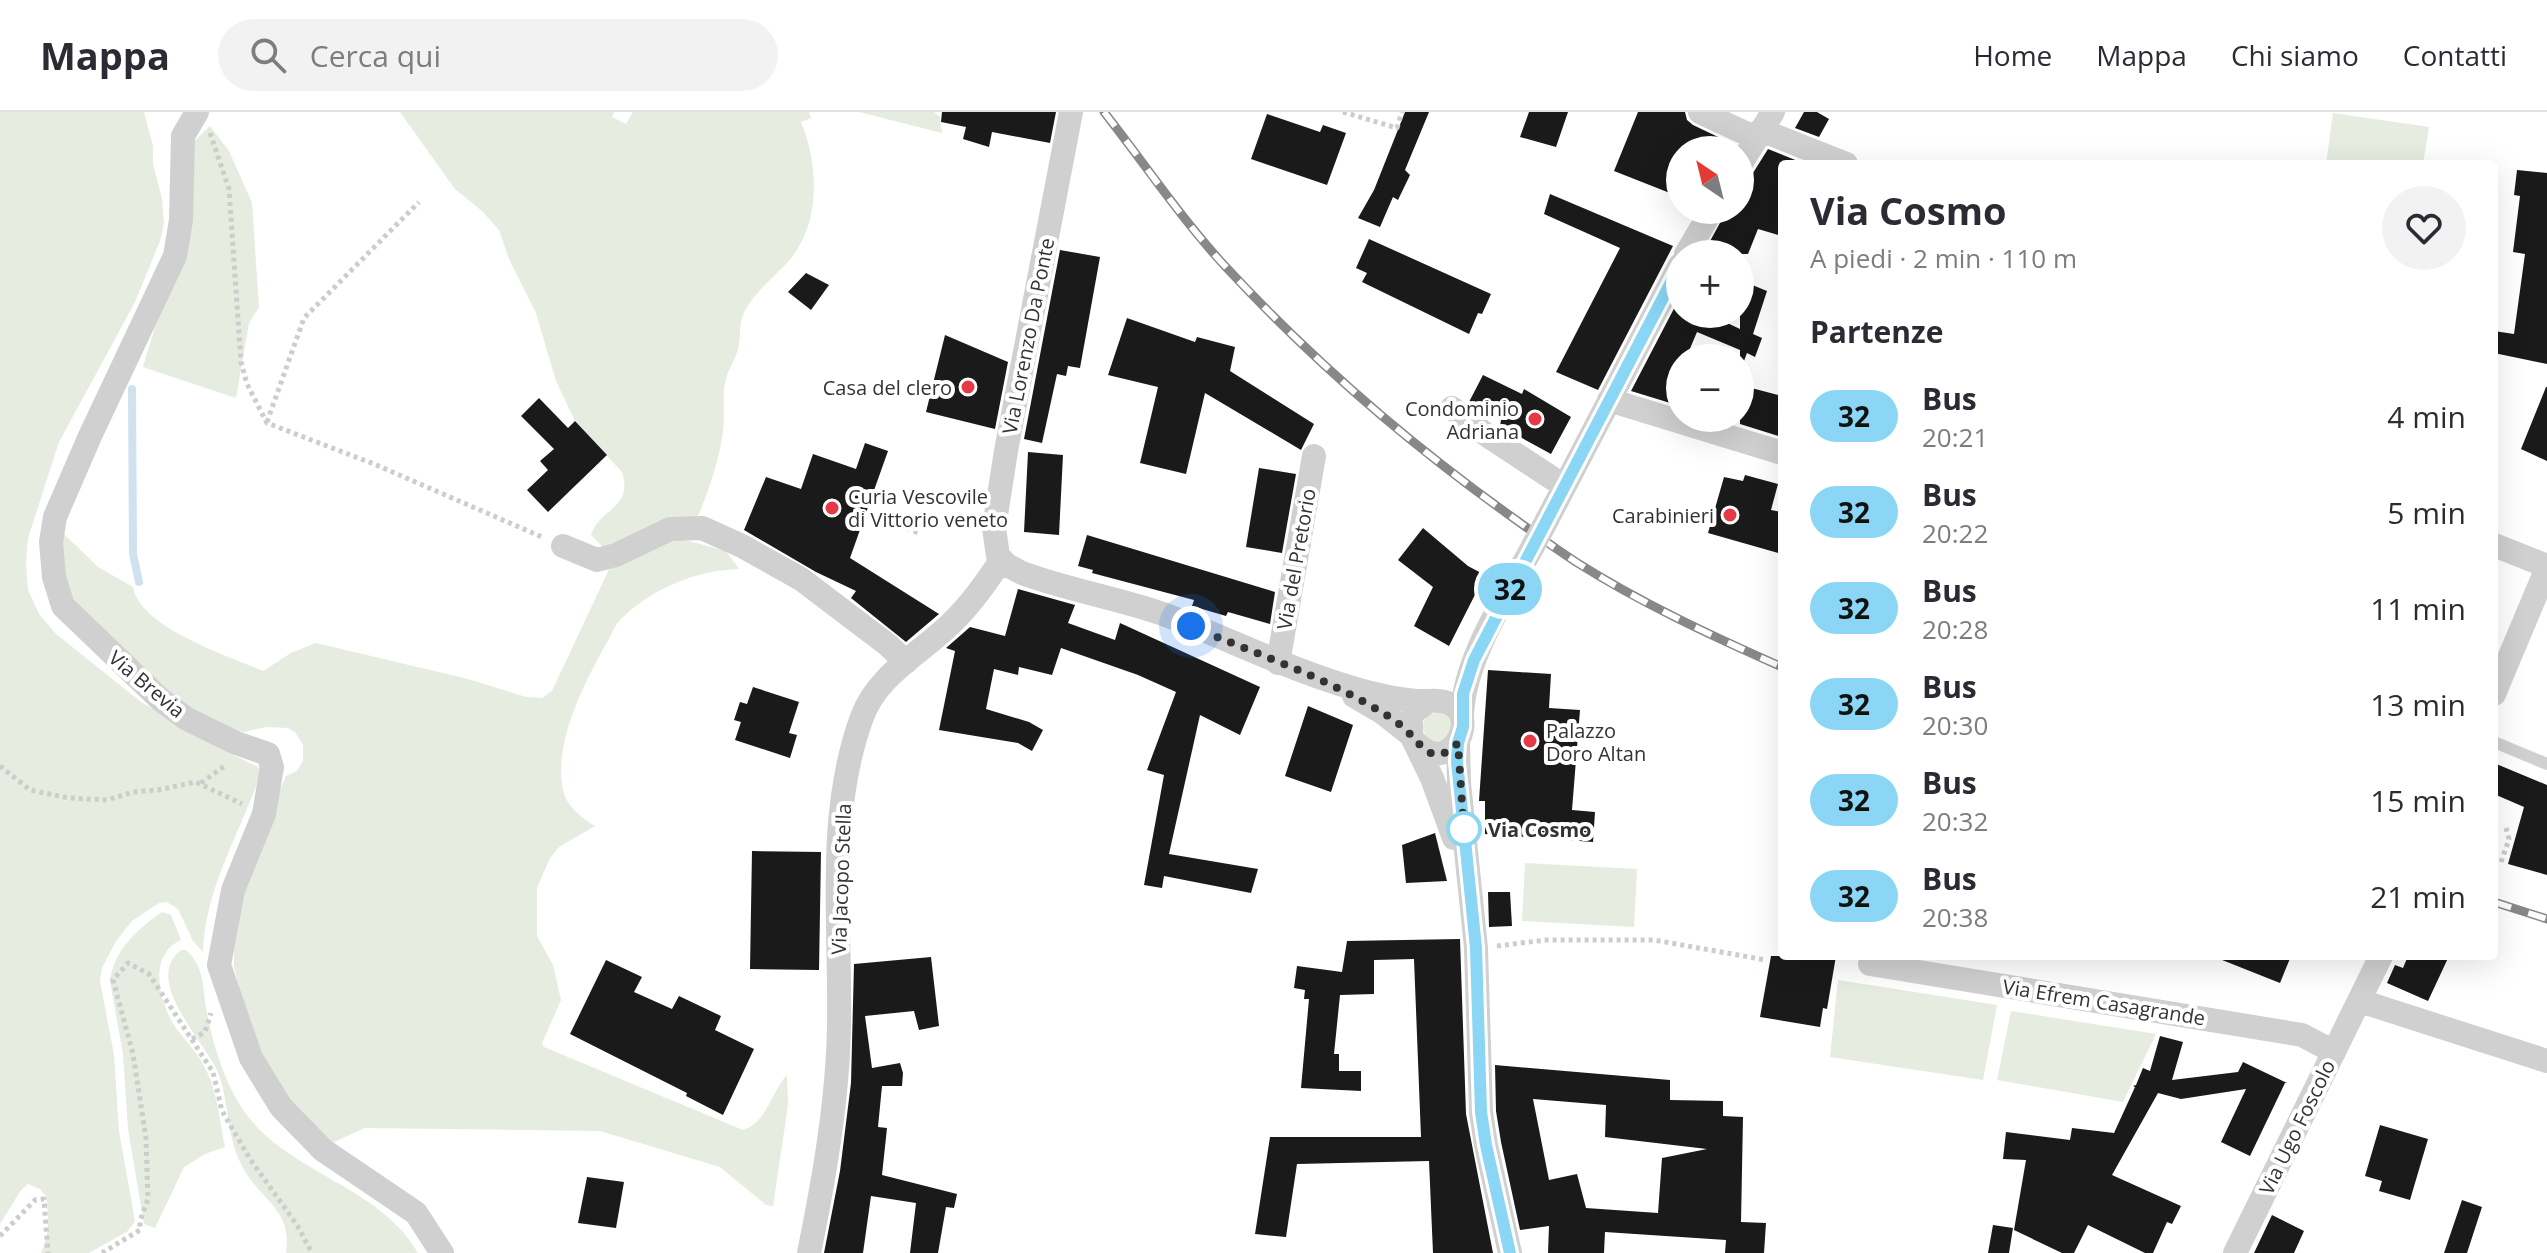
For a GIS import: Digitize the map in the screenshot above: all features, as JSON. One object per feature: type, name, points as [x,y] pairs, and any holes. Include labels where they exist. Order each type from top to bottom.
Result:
[{"type":"street","name":"Via Brevia","points":[[197,112],[183,136],[181,220],[175,256],[55,517],[51,542],[54,577],[63,606],[161,700],[187,719],[236,743],[268,754],[272,767],[264,814],[233,890],[219,965],[251,1058],[281,1107],[323,1150],[416,1213],[442,1253]]},
{"type":"street","name":"Via Lorenzo Da Ponte","points":[[1001,560],[994,535],[1001,482],[1071,112]]},
{"type":"street","points":[[1700,112],[1764,127],[1837,160]]},
{"type":"street","points":[[1510,1253],[1481,1112],[1476,948],[1459,783],[1463,694],[1474,660],[1666,292]]},
{"type":"street","points":[[1609,400],[1778,452]]},
{"type":"street","points":[[1452,408],[1488,436],[1564,486]]},
{"type":"street","name":"Via del Pretorio","points":[[1278,663],[1314,456]]},
{"type":"street","points":[[563,546],[597,560],[630,549],[670,529],[702,528],[801,579],[906,662]]},
{"type":"street","points":[[2498,547],[2547,567],[2541,600],[2498,685]]},
{"type":"street","name":"Via Jacopo Stella","points":[[809,1253],[831,1118],[839,1027],[837,896],[842,803],[862,715],[882,682],[960,615],[1001,560]]},
{"type":"street","points":[[1001,560],[1033,577],[1162,614],[1328,681],[1382,695],[1445,701],[1458,711],[1460,731],[1452,749],[1436,753],[1420,748],[1413,738],[1383,713],[1328,681]]},
{"type":"street","points":[[1429,701],[1411,718],[1413,738],[1445,811],[1470,882]]},
{"type":"street","name":"Via Ugo Foscolo","points":[[2235,1253],[2379,960]]},
{"type":"street","name":"Via Efrem Casagrande","points":[[1870,964],[2302,1035],[2334,1052]]},
{"type":"street","points":[[2360,1001],[2547,1061]]},
{"type":"lane","points":[[2498,744],[2547,764]]},
{"type":"path","points":[[1343,112],[1397,128],[1402,112]]},
{"type":"path","points":[[213,135],[229,189],[241,362],[247,384],[267,423],[374,464],[538,535]]},
{"type":"path","points":[[267,423],[304,318],[419,202]]},
{"type":"path","points":[[899,525],[921,534]]},
{"type":"path","points":[[0,766],[30,790],[69,798],[107,800],[133,792],[196,782],[264,814]]},
{"type":"path","points":[[2501,862],[2509,839],[2506,828]]},
{"type":"path","points":[[1491,946],[1546,940],[1654,940],[1766,960]]},
{"type":"path","points":[[102,1253],[140,1230],[148,1199],[146,1138],[133,1054],[113,980],[128,963],[149,974],[213,1072],[222,1111],[312,1253]]},
{"type":"path","points":[[0,1236],[25,1209],[39,1198],[44,1199],[48,1253]]},
{"type":"shaded area","points":[[0,112],[144,112],[153,146],[153,164],[162,199],[164,224],[135,302],[59,442],[28,538],[28,590],[39,614],[56,634],[141,702],[217,747],[262,769],[217,881],[205,928],[203,952],[193,941],[178,909],[167,902],[159,903],[132,921],[116,941],[102,968],[100,981],[114,1055],[119,1131],[135,1221],[128,1231],[89,1253],[41,1253],[48,1225],[46,1196],[40,1189],[28,1184],[0,1224]]},
{"type":"shaded area","points":[[400,112],[614,112],[612,117],[626,124],[633,112],[809,112],[811,118],[801,122],[813,173],[814,191],[808,226],[792,257],[757,293],[742,318],[738,349],[725,383],[724,426],[719,453],[703,504],[694,519],[605,549],[591,535],[595,526],[620,501],[624,484],[622,472],[575,421],[556,381],[536,313],[509,259],[499,230],[455,189]]},
{"type":"shaded area","points":[[859,112],[934,112],[940,117],[942,133]]},
{"type":"shaded area","points":[[2333,113],[2429,127],[2424,160],[2327,160]]},
{"type":"shaded area","points":[[210,126],[229,151],[252,203],[259,307],[249,323],[236,398],[143,367],[180,244],[188,147]]},
{"type":"shaded area","points":[[64,534],[98,567],[133,587],[139,602],[168,628],[263,671],[291,653],[316,643],[468,679],[526,697],[542,698],[552,691],[612,563],[673,540],[685,540],[726,551],[739,569],[707,573],[676,583],[647,598],[620,621],[572,714],[562,753],[563,790],[571,806],[595,826],[559,847],[550,858],[537,888],[537,936],[553,965],[561,1000],[542,1043],[544,1047],[743,1130],[751,1127],[763,1114],[787,1075],[788,1105],[773,1206],[766,1205],[720,1167],[600,1131],[364,1128],[330,1144],[273,1082],[244,1007],[234,967],[234,943],[244,884],[262,831],[286,776],[297,771],[303,761],[303,745],[295,732],[288,728],[266,727],[244,732],[225,728],[177,701],[64,595],[60,562]]},
{"type":"shaded area","points":[[1437,713],[1447,717],[1451,727],[1447,737],[1437,741],[1427,737],[1423,727],[1427,717]]},
{"type":"shaded area","points":[[1525,863],[1637,869],[1634,927],[1522,921]]},
{"type":"shaded area","points":[[162,912],[171,915],[181,940],[170,947],[163,957],[159,980],[161,993],[170,1018],[208,1074],[225,1147],[205,1154],[184,1167],[155,1228],[144,1224],[128,1129],[123,1054],[110,981],[122,950],[144,925]]},
{"type":"shaded area","points":[[181,950],[186,950],[197,964],[216,1049],[240,1105],[258,1128],[280,1147],[379,1210],[401,1229],[418,1253],[286,1253],[287,1237],[279,1214],[248,1176],[236,1154],[219,1075],[172,995],[168,978],[171,963]]},
{"type":"shaded area","points":[[1838,980],[1997,1005],[1983,1080],[1830,1057]]},
{"type":"shaded area","points":[[2011,1011],[2156,1034],[2123,1102],[1997,1080]]},
{"type":"building","points":[[942,112],[1056,112],[1050,143],[992,132],[989,147],[963,139],[966,127],[941,122]]},
{"type":"building","points":[[1405,112],[1429,112],[1405,170],[1410,175],[1398,200],[1393,197],[1380,227],[1358,218],[1374,190]]},
{"type":"building","points":[[1529,112],[1568,112],[1556,147],[1520,137]]},
{"type":"building","points":[[1638,112],[1685,112],[1687,120],[1693,125],[1716,136],[1666,136],[1666,191],[1614,171]]},
{"type":"building","points":[[1804,112],[1817,112],[1829,119],[1819,137],[1795,128]]},
{"type":"building","points":[[1267,114],[1320,132],[1323,125],[1346,133],[1327,185],[1251,159]]},
{"type":"building","points":[[1768,149],[1795,160],[1778,160],[1778,235],[1758,229],[1754,240],[1711,240],[1719,224],[1754,224],[1754,171]]},
{"type":"building","points":[[2517,170],[2547,173],[2547,364],[2498,354],[2498,332],[2514,334],[2525,254],[2513,252],[2520,196],[2514,195]]},
{"type":"building","points":[[1550,194],[1666,243],[1666,259],[1598,390],[1556,372],[1620,248],[1544,214]]},
{"type":"building","points":[[1369,239],[1491,294],[1469,334],[1362,282],[1367,273],[1356,268]]},
{"type":"building","points":[[1060,250],[1100,257],[1080,368],[1068,366],[1066,376],[1057,374],[1042,443],[1024,439]]},
{"type":"building","points":[[806,273],[829,285],[811,310],[788,292]]},
{"type":"building","points":[[1754,286],[1767,291],[1753,334],[1762,338],[1755,357],[1754,344],[1726,344],[1697,332],[1692,344],[1666,344],[1666,402],[1631,391],[1666,324],[1666,328],[1754,328]]},
{"type":"building","points":[[1127,318],[1195,342],[1197,337],[1235,347],[1230,371],[1314,424],[1301,450],[1205,393],[1186,474],[1140,463],[1158,387],[1108,375]]},
{"type":"building","name":"Casa del clero","points":[[945,335],[1008,362],[995,429],[926,412]]},
{"type":"building","name":"Condominio Adriana","points":[[1483,375],[1522,394],[1524,389],[1571,417],[1551,454],[1500,426],[1501,420],[1469,402]]},
{"type":"building","points":[[2547,387],[2547,461],[2521,449]]},
{"type":"building","points":[[1754,389],[1778,395],[1778,436],[1754,428]]},
{"type":"building","points":[[539,398],[568,428],[575,421],[607,455],[548,512],[527,490],[548,470],[540,461],[554,449],[521,416]]},
{"type":"building","points":[[865,443],[888,451],[850,558],[939,614],[906,642],[851,598],[856,591],[816,572],[744,530],[766,477],[801,489],[813,454],[856,469]]},
{"type":"building","points":[[1028,452],[1063,455],[1059,535],[1024,532]]},
{"type":"building","points":[[1259,468],[1296,474],[1282,553],[1246,547]]},
{"type":"building","points":[[1745,475],[1778,484],[1771,510],[1778,511],[1778,553],[1708,533],[1724,477],[1743,481]]},
{"type":"building","points":[[1423,528],[1468,566],[1485,575],[1449,646],[1414,626],[1433,587],[1398,560]]},
{"type":"building","points":[[1087,535],[1275,592],[1270,624],[1228,612],[1226,616],[1192,606],[1194,600],[1092,573],[1093,570],[1078,566]]},
{"type":"building","points":[[1018,589],[1075,605],[1068,623],[1115,640],[1120,623],[1260,687],[1240,735],[1200,715],[1169,854],[1258,869],[1251,893],[1164,876],[1162,888],[1144,885],[1164,775],[1147,770],[1176,692],[1061,648],[1052,675],[1019,667],[1018,675],[994,669],[986,709],[1029,722],[1043,730],[1032,751],[1018,743],[939,730],[955,651],[946,648],[970,627],[1005,636]]},
{"type":"building","name":"Palazzo Doro Altan","points":[[1488,670],[1551,674],[1549,708],[1580,710],[1572,810],[1595,812],[1593,842],[1485,834],[1485,801],[1479,801]]},
{"type":"building","points":[[753,687],[799,702],[789,733],[797,735],[790,758],[735,740],[741,722],[734,720],[740,702],[747,704]]},
{"type":"building","points":[[1308,706],[1353,725],[1331,792],[1285,776]]},
{"type":"building","points":[[2498,765],[2547,785],[2547,875],[2508,864],[2524,807],[2498,796]]},
{"type":"building","points":[[1435,833],[1447,881],[1406,883],[1402,845]]},
{"type":"building","points":[[752,851],[821,852],[819,970],[750,969]]},
{"type":"building","points":[[1488,892],[1510,892],[1512,926],[1489,927]]},
{"type":"building","points":[[1460,939],[1466,1114],[1493,1253],[1433,1253],[1429,1161],[1297,1164],[1286,1237],[1255,1234],[1270,1137],[1421,1137],[1414,959],[1374,960],[1374,994],[1340,995],[1334,1054],[1339,1054],[1339,1071],[1361,1071],[1361,1091],[1301,1088],[1309,999],[1304,999],[1305,990],[1294,988],[1297,966],[1342,972],[1347,941]]},
{"type":"building","points":[[1771,956],[1778,956],[1778,960],[1835,960],[1827,1009],[1823,1008],[1820,1027],[1760,1017]]},
{"type":"building","points":[[931,957],[939,1026],[919,1030],[914,1011],[865,1016],[872,1068],[900,1063],[903,1073],[902,1086],[882,1086],[878,1127],[887,1128],[882,1175],[957,1194],[954,1208],[946,1207],[938,1253],[910,1253],[916,1203],[871,1196],[863,1253],[824,1253],[840,1171],[851,1083],[854,964]]},
{"type":"building","points":[[606,960],[642,977],[634,992],[672,1009],[679,996],[721,1016],[715,1030],[754,1049],[723,1115],[686,1096],[687,1093],[570,1034]]},
{"type":"building","points":[[2222,960],[2289,960],[2280,983]]},
{"type":"building","points":[[2406,960],[2447,960],[2428,1001],[2387,983],[2395,965],[2403,968]]},
{"type":"building","points":[[2160,1036],[2183,1042],[2172,1080],[2238,1072],[2243,1062],[2287,1083],[2250,1156],[2221,1142],[2246,1089],[2181,1099],[2158,1093],[2112,1175],[2181,1206],[2172,1224],[2167,1222],[2153,1253],[2145,1253],[2088,1225],[2074,1253],[2062,1253],[2014,1230],[2026,1160],[2003,1159],[2006,1132],[2070,1140],[2072,1128],[2114,1133],[2143,1068],[2150,1071]]},
{"type":"building","points":[[1495,1065],[1670,1080],[1670,1100],[1723,1101],[1723,1116],[1743,1117],[1741,1222],[1766,1223],[1764,1253],[1725,1253],[1726,1240],[1605,1232],[1604,1253],[1548,1253],[1549,1226],[1520,1230],[1496,1111]],"holes":[[[1533,1099],[1606,1105],[1605,1137],[1707,1149],[1662,1158],[1658,1213],[1586,1208],[1577,1174],[1549,1180]]]},
{"type":"building","points":[[2380,1125],[2428,1139],[2410,1200],[2379,1191],[2382,1181],[2365,1176]]},
{"type":"building","points":[[587,1177],[624,1182],[616,1228],[578,1223]]},
{"type":"building","points":[[2462,1200],[2482,1207],[2467,1253],[2444,1253]]},
{"type":"building","points":[[2272,1215],[2304,1231],[2294,1253],[2254,1253]]},
{"type":"building","points":[[1993,1225],[2013,1228],[2009,1253],[1988,1253]]},
{"type":"waterway","points":[[132,389],[133,554],[139,582]]},
{"type":"railway","points":[[1104,112],[1177,209],[1224,265],[1326,366],[1398,429],[1576,562],[1677,618],[1778,665]]},
{"type":"railway","points":[[2498,903],[2547,919]]},
{"type":"bus line","name":"32","points":[[1510,1253],[1481,1112],[1476,948],[1457,762],[1463,727],[1463,694],[1474,660],[1666,291]]},
{"type":"place","name":"Casa del clero","points":[[968,387]]},
{"type":"place","name":"Condominio Adriana","points":[[1535,419]]},
{"type":"place","name":"Curia Vescovile di Vittorio veneto","points":[[832,508]]},
{"type":"place","name":"Carabinieri","points":[[1730,515]]},
{"type":"place","name":"Palazzo Doro Altan","points":[[1530,741]]},
{"type":"place","name":"Via Cosmo","points":[[1464,829]]},
{"type":"route","points":[[1191,626],[1328,681],[1394,720],[1420,748],[1428,752],[1444,752],[1458,743],[1464,834],[1464,829]]}]
